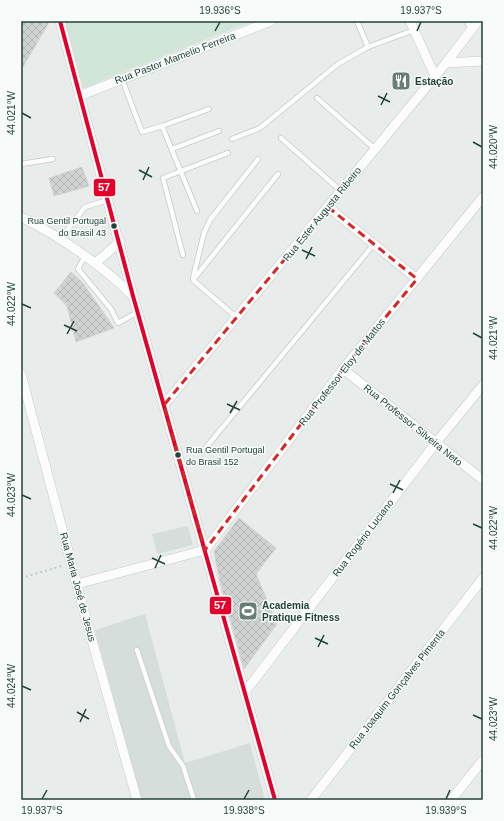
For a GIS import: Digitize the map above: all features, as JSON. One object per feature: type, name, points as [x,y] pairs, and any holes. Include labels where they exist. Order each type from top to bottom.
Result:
[{"type":"street","points":[[60,21],[79,96],[120,241],[133,296],[275,800]]},
{"type":"street","name":"Rua Pastor Mamelio Ferreira","points":[[79,96],[271,21]]},
{"type":"street","name":"Rua Ester Augusta Ribeiro","points":[[164,405],[446,63],[478,21]]},
{"type":"street","points":[[412,25],[435,76]]},
{"type":"street","points":[[446,63],[483,60]]},
{"type":"street","name":"Rua Professor Eloy de Mattos","points":[[205,550],[343,369],[417,280],[483,197]]},
{"type":"street","points":[[328,207],[417,280]]},
{"type":"street","points":[[21,217],[61,238],[86,254],[133,296]]},
{"type":"street","points":[[96,262],[120,241]]},
{"type":"street","name":"Rua Professor Silveira Neto","points":[[343,369],[435,444],[483,480]]},
{"type":"street","name":"Rua Maria José de Jesus","points":[[21,374],[71,563],[137,800]]},
{"type":"street","name":"Rua Rogério Luciano","points":[[245,692],[435,444],[483,385]]},
{"type":"street","points":[[77,584],[205,550]]},
{"type":"street","name":"Rua Joaquim Gonçalves Pimenta","points":[[311,800],[483,578]]},
{"type":"street","points":[[451,800],[483,760]]},
{"type":"lane","points":[[357,21],[368,47]]},
{"type":"lane","points":[[467,21],[471,30]]},
{"type":"lane","points":[[232,139],[260,128],[338,64],[412,25]]},
{"type":"lane","points":[[122,79],[142,132],[209,109]]},
{"type":"lane","points":[[318,98],[375,149]]},
{"type":"lane","points":[[162,126],[182,171],[197,211]]},
{"type":"lane","points":[[172,149],[219,131]]},
{"type":"lane","points":[[281,138],[341,191]]},
{"type":"lane","points":[[183,255],[163,178],[228,153]]},
{"type":"lane","points":[[21,164],[53,159]]},
{"type":"lane","points":[[193,280],[204,233],[210,220],[258,159]]},
{"type":"lane","points":[[193,280],[278,174]]},
{"type":"lane","points":[[61,238],[85,207],[108,200]]},
{"type":"lane","points":[[203,451],[374,244]]},
{"type":"lane","points":[[86,254],[78,269],[111,309],[118,323],[138,312]]},
{"type":"lane","points":[[193,280],[236,318]]},
{"type":"lane","points":[[137,650],[169,746],[183,766],[194,800]]},
{"type":"path","points":[[21,578],[71,563]]},
{"type":"highlighted area","points":[[328,207],[417,279],[343,369],[205,550],[164,405]]},
{"type":"shaded area","points":[[188,526],[193,545],[157,554],[152,534]]},
{"type":"shaded area","points":[[145,614],[185,763],[250,743],[265,800],[141,800],[95,630]]},
{"type":"green space","points":[[64,21],[253,21],[81,89]]},
{"type":"building","points":[[21,21],[50,21],[21,70]]},
{"type":"building","points":[[82,167],[89,186],[54,196],[49,178]]},
{"type":"building","points":[[71,272],[83,283],[114,328],[76,342],[67,306],[54,293]]},
{"type":"building","name":"Academia Pratique Fitness","points":[[239,518],[276,548],[256,574],[277,624],[244,669],[219,578],[214,551]]},
{"type":"transit line","name":"57","points":[[60,21],[133,296],[275,800]]},
{"type":"place","name":"Estação","points":[[401,81]]},
{"type":"place","name":"Rua Gentil Portugal do Brasil 43","points":[[114,226]]},
{"type":"place","name":"Rua Gentil Portugal do Brasil 152","points":[[178,455]]},
{"type":"place","name":"Academia Pratique Fitness","points":[[248,611]]}]
